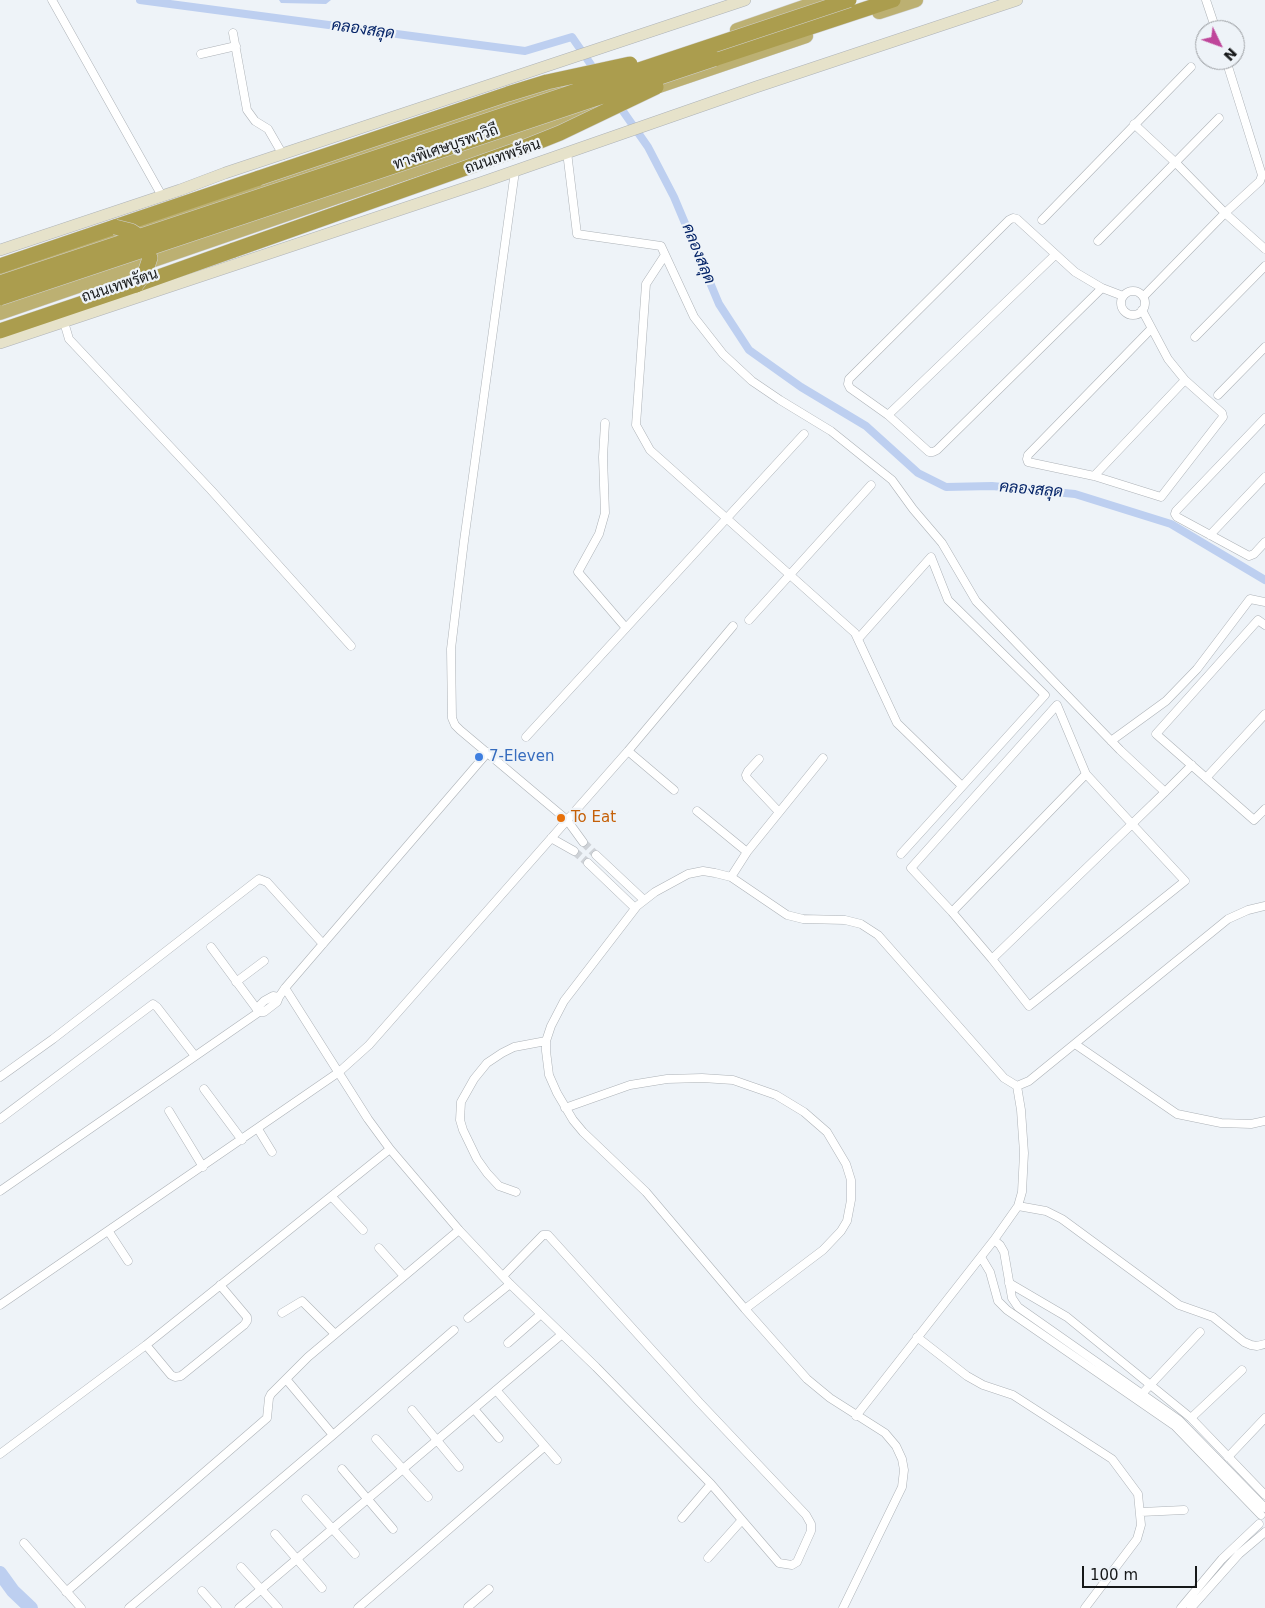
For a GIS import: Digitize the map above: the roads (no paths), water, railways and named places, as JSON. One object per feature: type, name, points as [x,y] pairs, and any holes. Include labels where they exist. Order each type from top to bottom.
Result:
[{"type":"highway","points":[[0,275],[420,134],[703,42],[824,0]]},
{"type":"highway","name":"ทางพิเศษบูรพาวิถี","points":[[0,298],[712,52],[850,0]]},
{"type":"highway","name":"ทางพิเศษบูรพาวิถี","points":[[0,283],[712,52],[893,0]]},
{"type":"highway","name":"ถนนเทพรัตน","points":[[0,313],[716,66],[916,0]]},
{"type":"highway","points":[[0,266],[547,82],[712,52]]},
{"type":"highway","points":[[0,331],[136,285],[525,147],[560,133],[712,52]]},
{"type":"highway","points":[[115,227],[131,231],[143,239],[150,258],[145,273],[136,285]]},
{"type":"main road","points":[[0,250],[745,0]]},
{"type":"main road","name":"ถนนเทพรัตน","points":[[0,343],[515,171],[1017,0]]},
{"type":"street","points":[[52,0],[162,196]]},
{"type":"street","points":[[1206,0],[1213,20]]},
{"type":"street","points":[[233,34],[247,110],[255,121],[268,129],[283,155]]},
{"type":"street","points":[[202,54],[236,46]]},
{"type":"street","points":[[1042,220],[1191,67]]},
{"type":"street","points":[[1144,296],[1225,213],[1260,181],[1262,174],[1229,70]]},
{"type":"street","points":[[1098,241],[1219,118]]},
{"type":"street","points":[[1134,124],[1225,213],[1265,249]]},
{"type":"street","points":[[567,152],[577,234],[661,246],[694,318],[723,354],[752,381],[831,431],[892,480],[913,509],[942,543],[976,601],[1111,741],[1165,792]]},
{"type":"street","points":[[515,171],[451,649],[452,718],[460,730],[567,820],[583,842]]},
{"type":"street","points":[[1102,288],[937,450],[929,452],[888,415],[850,388],[849,379],[1013,218],[1017,219],[1054,255],[1075,272],[1102,288],[1123,296]]},
{"type":"street","points":[[666,255],[646,284],[636,425],[650,450],[855,633],[897,723],[962,786]]},
{"type":"street","points":[[888,415],[1054,255]]},
{"type":"street","points":[[1196,337],[1265,266]]},
{"type":"street","points":[[1134,291],[1141,293],[1146,304],[1143,311],[1136,316],[1128,314],[1122,308],[1123,296],[1134,291]]},
{"type":"street","points":[[1142,310],[1168,359],[1185,380],[1222,413],[1223,417],[1163,495],[1158,497],[1094,476],[1028,462],[1027,458],[1151,329]]},
{"type":"street","points":[[64,322],[70,340],[211,490],[352,646]]},
{"type":"street","points":[[1218,395],[1265,346]]},
{"type":"street","points":[[1094,476],[1185,380]]},
{"type":"street","points":[[1265,418],[1175,514],[1177,517],[1249,556],[1254,554],[1265,542]]},
{"type":"street","points":[[605,423],[602,457],[605,513],[599,534],[578,572],[626,628]]},
{"type":"street","points":[[526,738],[804,434]]},
{"type":"street","points":[[1210,535],[1265,477]]},
{"type":"street","points":[[749,620],[871,485]]},
{"type":"street","points":[[858,639],[930,557],[948,600],[1045,695],[901,854]]},
{"type":"street","points":[[1111,741],[1166,701],[1197,669],[1250,599],[1265,602]]},
{"type":"street","points":[[1265,625],[1258,620],[1156,734],[1254,820],[1265,808]]},
{"type":"street","points":[[0,1306],[339,1072],[370,1044],[628,751],[733,626]]},
{"type":"street","points":[[1057,706],[1086,774],[1185,881],[1029,1006],[952,912],[911,868],[1057,706]]},
{"type":"street","points":[[1206,778],[1265,714]]},
{"type":"street","points":[[628,751],[674,790]]},
{"type":"street","points":[[0,1191],[259,1012],[270,1009],[278,1002],[278,996],[488,752]]},
{"type":"street","points":[[731,877],[747,852],[823,758]]},
{"type":"street","points":[[759,759],[748,771],[747,778],[779,812]]},
{"type":"street","points":[[992,959],[1192,765]]},
{"type":"street","points":[[952,912],[1086,774]]},
{"type":"street","points":[[697,811],[747,852]]},
{"type":"street","points":[[551,838],[574,851]]},
{"type":"street","points":[[596,855],[644,900]]},
{"type":"street","points":[[588,863],[635,908]]},
{"type":"street","points":[[843,1608],[902,1487],[904,1470],[902,1459],[896,1446],[885,1433],[856,1416],[830,1398],[807,1379],[646,1192],[583,1132],[565,1108],[549,1074],[546,1041],[551,1026],[564,1001],[635,908],[654,892],[688,874],[703,871],[731,877],[787,914],[803,919],[844,920],[860,924],[878,935],[1004,1078],[1017,1086],[1024,1153],[1022,1192],[1018,1206],[994,1240],[856,1416]]},
{"type":"street","points":[[0,1077],[61,1033],[259,879],[267,882],[323,944]]},
{"type":"street","points":[[1017,1086],[1028,1081],[1075,1044],[1228,919],[1248,910],[1265,906]]},
{"type":"street","points":[[210,947],[259,1012]]},
{"type":"street","points":[[236,982],[264,961]]},
{"type":"street","points":[[285,988],[368,1119],[390,1149],[459,1230],[510,1284],[596,1367],[711,1484],[779,1563],[788,1565],[797,1562],[811,1531],[811,1524],[806,1515],[699,1402],[548,1235],[544,1235],[503,1276]]},
{"type":"street","points":[[0,1119],[153,1004],[157,1006],[195,1056]]},
{"type":"street","points":[[516,1192],[500,1186],[477,1159],[462,1130],[460,1120],[461,1102],[474,1079],[488,1063],[514,1047],[546,1041]]},
{"type":"street","points":[[1075,1044],[1120,1077],[1177,1114],[1221,1123],[1251,1124],[1265,1121]]},
{"type":"street","points":[[565,1108],[630,1085],[667,1079],[702,1078],[733,1080],[776,1095],[804,1112],[827,1132],[846,1164],[851,1180],[851,1200],[847,1221],[841,1231],[823,1250],[745,1309]]},
{"type":"street","points":[[204,1089],[242,1140]]},
{"type":"street","points":[[169,1111],[203,1167]]},
{"type":"street","points":[[258,1128],[272,1152]]},
{"type":"street","points":[[0,1454],[146,1345],[390,1149]]},
{"type":"street","points":[[332,1196],[364,1230]]},
{"type":"street","points":[[1018,1206],[1046,1211],[1062,1219],[1179,1305],[1206,1314],[1251,1345],[1265,1344]]},
{"type":"street","points":[[66,1592],[267,1418],[269,1398],[308,1357],[459,1230]]},
{"type":"street","points":[[109,1232],[128,1261]]},
{"type":"street","points":[[994,1240],[1004,1252],[1012,1298],[1018,1307],[1078,1349],[1139,1397]]},
{"type":"street","points":[[379,1248],[404,1276]]},
{"type":"street","points":[[981,1256],[990,1272],[998,1301],[1007,1310],[1139,1397],[1179,1420],[1223,1470],[1264,1511],[1259,1524],[1222,1559],[1181,1608]]},
{"type":"street","points":[[1009,1283],[1055,1309],[1191,1418],[1264,1491]]},
{"type":"street","points":[[468,1318],[510,1284]]},
{"type":"street","points":[[146,1345],[171,1375],[175,1377],[181,1376],[244,1325],[247,1317],[220,1285]]},
{"type":"street","points":[[282,1313],[299,1301],[302,1301],[335,1334]]},
{"type":"street","points":[[508,1343],[541,1314]]},
{"type":"street","points":[[128,1608],[454,1330]]},
{"type":"street","points":[[1139,1397],[1200,1332]]},
{"type":"street","points":[[239,1608],[561,1335]]},
{"type":"street","points":[[1078,1349],[1089,1336]]},
{"type":"street","points":[[917,1337],[967,1376],[983,1385],[1013,1395],[1112,1459],[1138,1494],[1141,1525],[1137,1539],[1085,1608]]},
{"type":"street","points":[[1191,1418],[1242,1370]]},
{"type":"street","points":[[286,1379],[333,1435]]},
{"type":"street","points":[[496,1390],[557,1460]]},
{"type":"street","points":[[474,1409],[499,1438]]},
{"type":"street","points":[[412,1410],[459,1467]]},
{"type":"street","points":[[1223,1470],[1265,1418]]},
{"type":"street","points":[[376,1439],[428,1497]]},
{"type":"street","points":[[358,1608],[544,1447]]},
{"type":"street","points":[[342,1469],[392,1529]]},
{"type":"street","points":[[682,1518],[711,1484]]},
{"type":"street","points":[[306,1499],[355,1554]]},
{"type":"street","points":[[1141,1512],[1184,1510]]},
{"type":"street","points":[[708,1558],[742,1520]]},
{"type":"street","points":[[1191,1608],[1239,1554],[1265,1532],[1259,1524]]},
{"type":"street","points":[[275,1534],[322,1588]]},
{"type":"street","points":[[24,1543],[82,1608]]},
{"type":"street","points":[[241,1567],[278,1608]]},
{"type":"street","points":[[468,1608],[489,1589]]},
{"type":"street","points":[[202,1591],[217,1608]]},
{"type":"water","points":[[279,0],[331,0],[326,4],[281,3]]},
{"type":"waterway","name":"คลองสลุด","points":[[140,0],[525,51],[572,37],[596,72]]},
{"type":"waterway","name":"คลองสลุด","points":[[618,104],[648,147],[674,197],[719,304],[749,350],[801,387],[866,426],[918,473],[946,487],[992,486],[1075,494],[1171,524],[1265,580]]},
{"type":"waterway","points":[[0,1573],[13,1591],[31,1608]]},
{"type":"tunnel","points":[[583,842],[596,855]]},
{"type":"tunnel","points":[[574,851],[588,863]]},
{"type":"place","name":"7-Eleven","points":[[479,757]]},
{"type":"place","name":"To Eat","points":[[561,818]]}]
